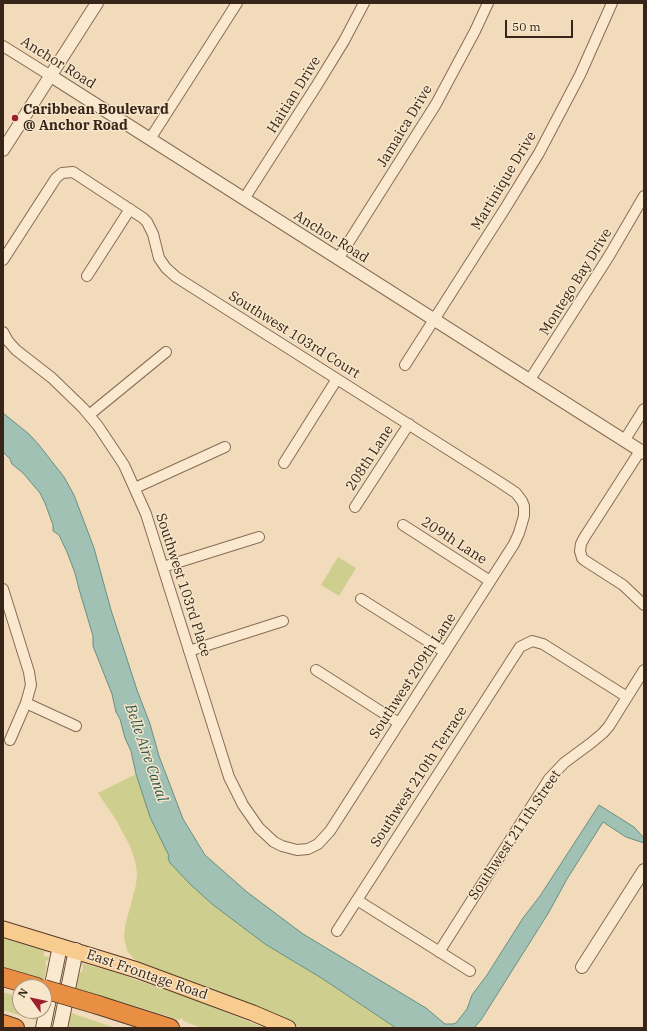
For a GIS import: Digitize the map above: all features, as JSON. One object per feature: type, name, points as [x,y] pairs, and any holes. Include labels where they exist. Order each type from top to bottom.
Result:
[{"type":"highway","points":[[52,991],[170,1028]]},
{"type":"main road","name":"East Frontage Road","points":[[3,929],[76,950],[137,970],[246,1010],[288,1028]]},
{"type":"main road","points":[[43,1028],[60,946]]},
{"type":"main road","points":[[60,1028],[76,950]]},
{"type":"street","points":[[3,150],[97,3]]},
{"type":"street","points":[[150,139],[237,3]]},
{"type":"street","name":"Haitian Drive","points":[[244,200],[344,41],[364,3]]},
{"type":"street","name":"Jamaica Drive","points":[[338,259],[436,104],[475,32],[488,3]]},
{"type":"street","name":"Martinique Drive","points":[[405,365],[539,153],[580,75],[612,3]]},
{"type":"street","name":"Anchor Road","points":[[3,46],[642,452]]},
{"type":"street","name":"Southwest 103rd Court","points":[[3,260],[54,181],[65,172],[76,174],[130,209],[147,222],[153,234],[159,258],[171,272],[509,488],[522,501],[524,510]]},
{"type":"street","name":"Montego Bay Drive","points":[[529,381],[616,245],[644,196]]},
{"type":"street","points":[[87,276],[130,209]]},
{"type":"street","name":"Southwest 103rd Place","points":[[3,332],[8,341],[16,350],[52,378],[75,399],[89,415],[118,455],[135,488],[146,514],[229,777],[243,805],[259,828],[277,844],[285,848],[297,850],[310,848]]},
{"type":"street","points":[[89,415],[166,352]]},
{"type":"street","points":[[284,463],[337,379]]},
{"type":"street","points":[[624,440],[644,409]]},
{"type":"street","name":"208th Lane","points":[[355,507],[409,424]]},
{"type":"street","points":[[135,488],[225,447]]},
{"type":"street","points":[[642,452],[584,538],[580,548],[581,555],[584,560],[623,585],[644,605]]},
{"type":"street","name":"Southwest 209th Lane","points":[[310,848],[318,844],[330,831],[490,581],[517,538],[522,523],[524,510]]},
{"type":"street","name":"209th Lane","points":[[404,526],[490,581]]},
{"type":"street","points":[[163,567],[259,537]]},
{"type":"street","points":[[3,589],[5,600],[30,678],[31,690],[10,740]]},
{"type":"street","points":[[361,599],[444,652]]},
{"type":"street","points":[[189,651],[283,621]]},
{"type":"street","name":"Southwest 210th Terrace","points":[[337,931],[515,652],[520,647],[528,642],[535,641],[548,646],[627,697]]},
{"type":"street","points":[[316,670],[399,723]]},
{"type":"street","name":"Southwest 211th Street","points":[[439,952],[549,779],[564,763],[603,733],[644,670]]},
{"type":"street","points":[[26,704],[76,726]]},
{"type":"street","points":[[582,967],[644,870]]},
{"type":"street","points":[[357,900],[470,971]]},
{"type":"green space","points":[[338,557],[356,568],[339,596],[321,585]]},
{"type":"green space","points":[[136,774],[150,817],[169,856],[170,863],[212,904],[265,944],[323,979],[396,1028],[302,1028],[250,1005],[143,965],[133,958],[127,951],[124,937],[125,926],[136,885],[137,873],[135,861],[130,846],[116,820],[98,793]]},
{"type":"green space","points":[[3,938],[45,951],[43,956],[49,957],[45,964],[47,965],[44,979],[3,966]]},
{"type":"green space","points":[[81,963],[117,973],[195,1000],[265,1028],[202,1028],[183,1021],[181,1018],[180,1020],[76,989],[80,972],[82,972],[83,966]]},
{"type":"green space","points":[[3,992],[12,995],[12,1013],[3,1010]]},
{"type":"green space","points":[[71,1013],[116,1028],[68,1028]]},
{"type":"water","name":"Belle Aire Canal","points":[[3,413],[29,434],[39,445],[64,477],[74,495],[94,548],[111,610],[137,690],[150,724],[159,756],[183,819],[205,855],[247,892],[303,934],[426,1008],[445,1024],[453,1024],[456,1023],[467,1009],[472,995],[487,975],[523,918],[540,896],[599,805],[634,827],[644,838],[644,843],[626,837],[603,822],[567,879],[549,912],[481,1020],[474,1028],[396,1028],[323,979],[265,944],[212,904],[170,863],[168,858],[169,856],[150,817],[136,774],[131,751],[125,738],[120,719],[116,712],[112,694],[93,646],[93,636],[75,573],[67,552],[59,535],[53,531],[53,525],[40,493],[23,473],[12,464],[10,459],[3,452]]},
{"type":"place","name":"Caribbean Boulevard @ Anchor Road","points":[[15,118]]}]
